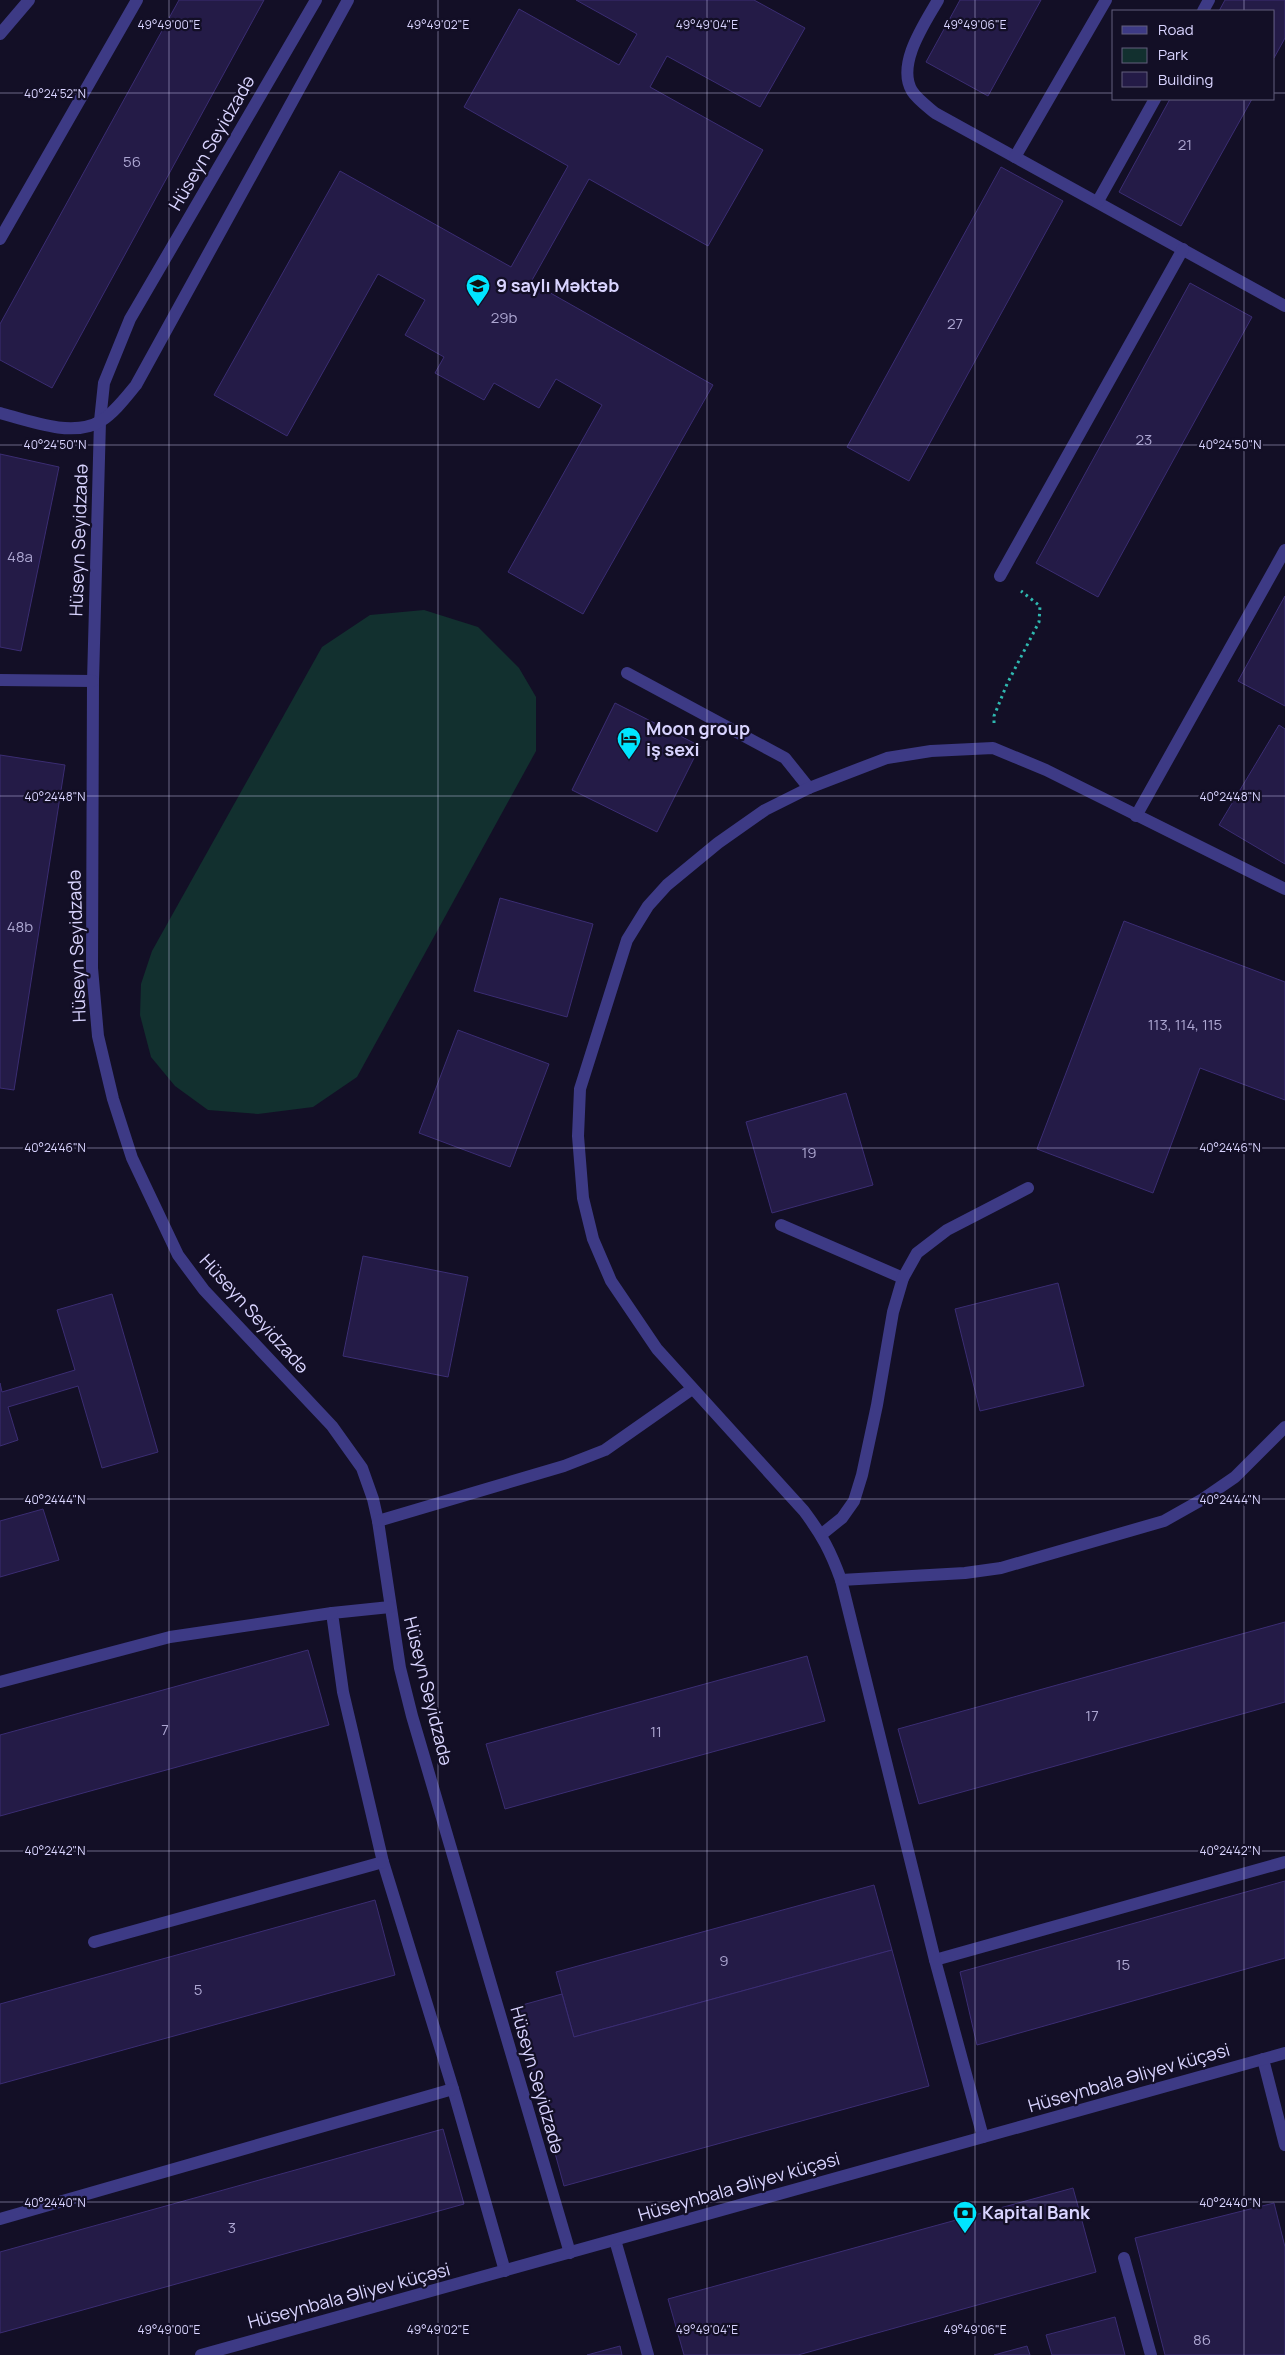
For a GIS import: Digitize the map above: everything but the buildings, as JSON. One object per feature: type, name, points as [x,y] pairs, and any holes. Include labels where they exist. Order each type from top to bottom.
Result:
[{"type":"street","points":[[0,34],[29,0]]},
{"type":"street","points":[[0,239],[137,0]]},
{"type":"street","name":"Hüseyn Seyidzadə","points":[[316,0],[130,319],[104,383],[100,421],[93,681],[92,968],[98,1036],[113,1099],[132,1158],[178,1255],[204,1290],[332,1426],[362,1468],[373,1499],[378,1521],[400,1668],[412,1716],[570,2254]]},
{"type":"street","points":[[0,413],[48,428],[79,427],[100,421],[121,404],[136,384],[348,0]]},
{"type":"street","points":[[938,0],[912,46],[908,73],[912,91],[935,113],[1183,249],[1283,300]]},
{"type":"street","points":[[1016,157],[1106,0]]},
{"type":"street","points":[[1098,201],[1154,100]]},
{"type":"street","points":[[1000,576],[1183,249]]},
{"type":"street","points":[[1136,816],[1285,550]]},
{"type":"street","points":[[627,673],[785,758],[809,788]]},
{"type":"street","points":[[0,680],[93,681]]},
{"type":"street","points":[[983,2137],[935,1960],[841,1580],[831,1552],[822,1534],[657,1349],[611,1281],[593,1239],[583,1198],[578,1136],[580,1089],[627,940],[648,906],[667,885],[718,843],[766,810],[809,788],[887,758],[931,751],[993,748],[1046,770],[1285,890]]},
{"type":"street","points":[[822,1534],[842,1518],[854,1500],[862,1475],[877,1405],[893,1312],[903,1278],[917,1252],[947,1230],[1028,1188]]},
{"type":"street","points":[[781,1225],[903,1278]]},
{"type":"street","points":[[378,1521],[564,1466],[605,1450],[692,1389]]},
{"type":"street","points":[[841,1580],[965,1573],[1002,1568],[1164,1521],[1203,1499],[1235,1476],[1285,1426]]},
{"type":"street","points":[[0,1682],[170,1637],[332,1612],[390,1607]]},
{"type":"street","points":[[332,1612],[343,1692],[383,1862],[453,2089],[505,2271]]},
{"type":"street","points":[[94,1942],[383,1862]]},
{"type":"street","points":[[935,1960],[1285,1862]]},
{"type":"street","name":"Hüseynbala Əliyev küçəsi","points":[[202,2355],[570,2254],[1285,2053]]},
{"type":"street","points":[[1263,2059],[1285,2145]]},
{"type":"street","points":[[0,2219],[453,2089]]},
{"type":"street","points":[[615,2240],[648,2355]]},
{"type":"street","points":[[1124,2258],[1151,2355]]},
{"type":"path","points":[[993,748],[994,716],[1007,684],[1039,622],[1040,606],[1000,576]]},
{"type":"green space","points":[[424,610],[478,627],[519,668],[536,697],[536,751],[357,1077],[313,1107],[258,1114],[208,1110],[175,1086],[151,1057],[140,1015],[141,984],[152,951],[322,647],[370,615]]},
{"type":"place","name":"9 saylı Məktəb","points":[[478,307]]},
{"type":"place","name":"Moon group iş sexi","points":[[629,760]]},
{"type":"place","name":"Kapital Bank","points":[[965,2234]]}]
